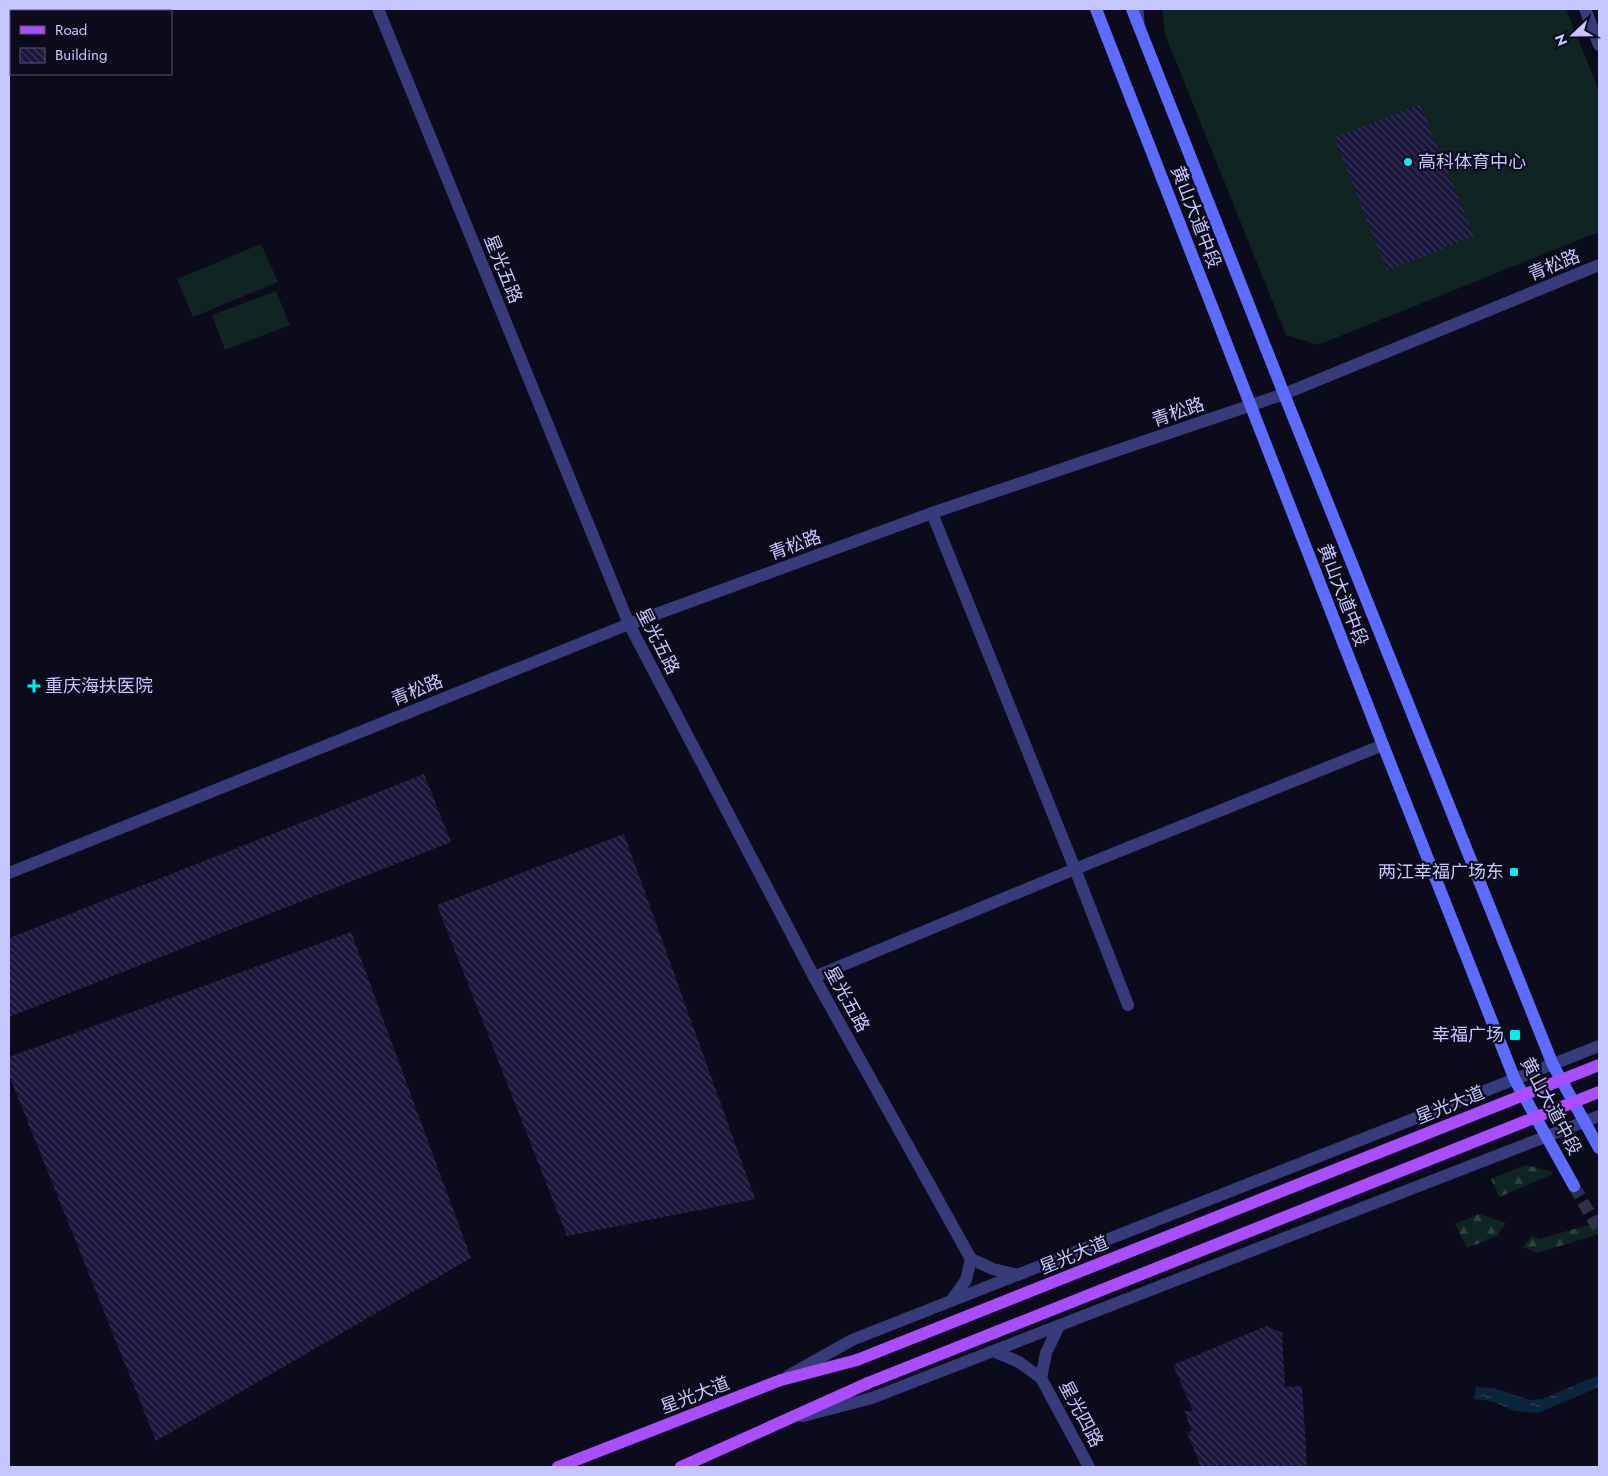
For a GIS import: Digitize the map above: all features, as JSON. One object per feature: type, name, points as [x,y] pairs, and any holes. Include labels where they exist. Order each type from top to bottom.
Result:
[{"type":"main road","name":"黄山大道中段","points":[[1096,9],[1382,745],[1515,1080],[1574,1186]]},
{"type":"main road","name":"黄山大道中段","points":[[1132,9],[1553,1065],[1599,1148]]},
{"type":"main road","name":"星光大道","points":[[558,1467],[781,1380],[857,1360],[1599,1065]]},
{"type":"main road","points":[[681,1467],[868,1383],[1599,1092]]},
{"type":"street","name":"星光五路","points":[[378,9],[629,624],[814,977],[971,1259]]},
{"type":"street","points":[[1585,9],[1599,45]]},
{"type":"street","name":"青松路","points":[[9,872],[629,624],[932,513],[1284,394],[1599,265]]},
{"type":"street","points":[[932,513],[1128,1005]]},
{"type":"street","points":[[814,977],[1382,745]]},
{"type":"street","points":[[781,1380],[852,1340],[1599,1046]]},
{"type":"street","points":[[786,1420],[872,1398],[1599,1116]]},
{"type":"street","points":[[952,1300],[966,1280],[971,1259],[993,1269],[1018,1275]]},
{"type":"street","points":[[993,1352],[1019,1362],[1041,1378],[1046,1353],[1059,1326]]},
{"type":"street","name":"星光四路","points":[[1041,1378],[1089,1467]]},
{"type":"lane","points":[[1140,9],[1142,32]]},
{"type":"green space","name":"高科体育中心","points":[[1162,9],[1566,9],[1599,91],[1599,232],[1318,345],[1286,335],[1165,34]]},
{"type":"green space","points":[[261,244],[278,282],[193,317],[177,279]]},
{"type":"green space","points":[[276,291],[290,325],[225,350],[212,315]]},
{"type":"green space","points":[[1525,1165],[1551,1171],[1553,1174],[1499,1197],[1491,1179]]},
{"type":"green space","points":[[1479,1214],[1506,1223],[1497,1236],[1467,1248],[1455,1224]]},
{"type":"green space","points":[[1599,1222],[1599,1234],[1537,1253],[1523,1247],[1532,1236],[1539,1239]]},
{"type":"water","points":[[1599,1375],[1599,1387],[1538,1413],[1515,1411],[1491,1401],[1474,1399],[1476,1387],[1494,1388],[1529,1400],[1542,1399]]},
{"type":"building","points":[[1420,104],[1474,236],[1387,271],[1334,138]]},
{"type":"building","points":[[424,774],[451,842],[9,1017],[9,938]]},
{"type":"building","points":[[624,834],[755,1199],[567,1236],[437,905]]},
{"type":"building","points":[[351,932],[471,1258],[156,1441],[9,1075],[9,1057]]},
{"type":"building","points":[[1266,1326],[1282,1333],[1285,1387],[1302,1386],[1307,1467],[1201,1467],[1187,1432],[1192,1431],[1184,1411],[1193,1411],[1173,1365]]},
{"type":"tunnel","points":[[1574,1186],[1599,1230]]},
{"type":"place","name":"高科体育中心","points":[[1408,162]]},
{"type":"place","name":"重庆海扶医院","points":[[34,686]]},
{"type":"place","name":"两江幸福广场东","points":[[1514,872]]},
{"type":"place","name":"幸福广场","points":[[1515,1035]]}]
